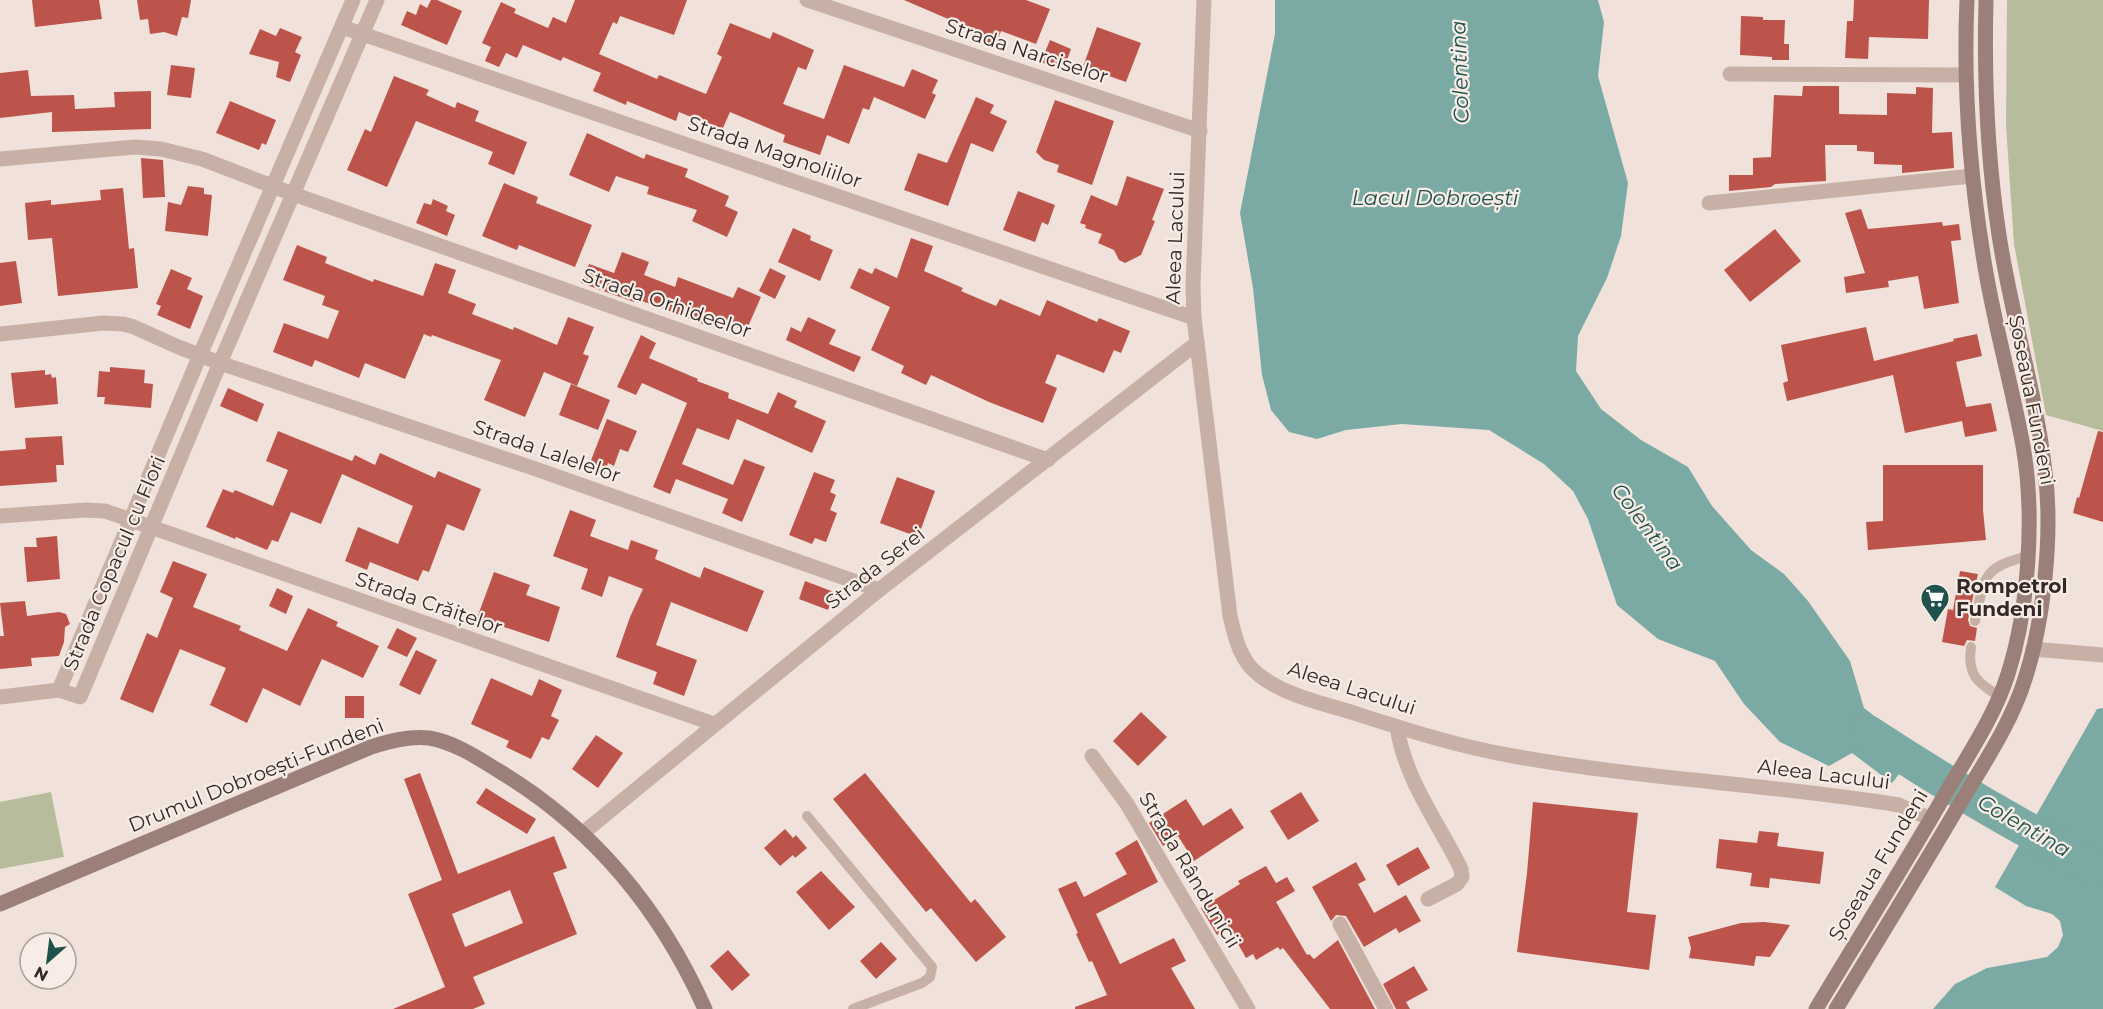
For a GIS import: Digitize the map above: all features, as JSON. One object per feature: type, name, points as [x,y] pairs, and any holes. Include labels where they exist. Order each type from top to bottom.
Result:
[{"type":"main road","name":"Șoseaua Fundeni","points":[[1816,1009],[1932,817],[1998,698],[2010,667],[2015,644],[2028,556],[2029,497],[2023,445],[1985,269],[1971,176],[1965,75],[1966,0]]},
{"type":"main road","name":"Șoseaua Fundeni","points":[[1836,1009],[1981,769],[2015,705],[2025,681],[2033,649],[2047,553],[2048,508],[2042,447],[2004,267],[1992,188],[1984,73],[1986,0]]},
{"type":"main road","name":"Drumul Dobroești-Fundeni","points":[[0,904],[371,747],[401,739],[431,738],[465,751],[534,793],[583,833],[615,866],[649,907],[688,974],[705,1009]]},
{"type":"street","name":"Strada Copacul cu Flori","points":[[353,0],[59,690],[80,697],[220,363],[377,0]]},
{"type":"street","name":"Strada Narciselor","points":[[807,0],[1200,131]]},
{"type":"street","name":"Aleea Lacului","points":[[1204,0],[1193,286],[1194,318],[1230,616],[1243,659],[1257,675],[1294,693],[1397,727],[1511,756],[1899,805],[1932,817]]},
{"type":"street","name":"Strada Magnoliilor","points":[[342,27],[1194,318]]},
{"type":"street","points":[[1730,74],[1965,75]]},
{"type":"street","name":"Strada Orhideelor","points":[[0,159],[135,147],[161,149],[202,159],[272,187],[1048,460]]},
{"type":"street","points":[[1709,203],[1971,176]]},
{"type":"street","name":"Strada Lalelelor","points":[[0,334],[103,323],[134,327],[220,363],[530,467],[879,590]]},
{"type":"street","name":"Strada Serei","points":[[583,833],[879,590],[1197,343]]},
{"type":"street","name":"Strada Crăițelor","points":[[0,516],[95,510],[131,520],[714,724]]},
{"type":"street","points":[[2033,649],[2103,655]]},
{"type":"street","points":[[0,697],[59,690]]},
{"type":"street","points":[[1397,727],[1410,773],[1461,869],[1462,877],[1456,884],[1428,899]]},
{"type":"street","name":"Strada Rândunicii","points":[[1092,756],[1127,804],[1248,1009]]},
{"type":"street","points":[[1340,924],[1386,1009]]},
{"type":"lane","points":[[1975,621],[1986,578],[2004,562],[2028,556]]},
{"type":"lane","points":[[1971,647],[1970,666],[1976,678],[1998,698]]},
{"type":"lane","points":[[807,816],[932,967],[930,977],[884,1004],[853,1009]]},
{"type":"green space","points":[[2007,0],[2103,0],[2103,431],[2046,415],[2014,244],[2006,125]]},
{"type":"green space","points":[[51,792],[64,857],[0,869],[0,802]]},
{"type":"water","name":"Lacul Dobroești","points":[[1275,0],[1598,0],[1604,22],[1598,76],[1628,183],[1621,236],[1607,278],[1578,336],[1576,371],[1601,409],[1641,440],[1688,467],[1712,506],[1751,550],[1784,574],[1808,601],[1850,661],[1864,708],[1918,750],[1892,783],[1852,753],[1829,766],[1780,742],[1744,704],[1715,661],[1658,639],[1617,605],[1588,519],[1573,491],[1544,464],[1489,430],[1402,424],[1346,430],[1317,439],[1289,432],[1271,410],[1262,375],[1253,288],[1240,213],[1275,34]]},
{"type":"water","points":[[2103,708],[2103,1009],[1933,1009],[1955,984],[1987,968],[2047,957],[2058,947],[2063,935],[2060,921],[2052,914],[2026,906],[1995,887],[2097,709]]},
{"type":"building","points":[[32,0],[99,0],[102,19],[35,27]]},
{"type":"building","points":[[137,0],[191,0],[188,18],[182,17],[177,36],[164,32],[150,34],[148,19],[140,20]]},
{"type":"building","points":[[431,0],[437,0],[462,11],[447,45],[401,25],[407,11],[416,15],[420,4],[427,8]]},
{"type":"building","points":[[575,0],[687,0],[674,35],[620,16],[617,24],[613,22],[599,54],[657,79],[659,75],[706,94],[722,57],[717,54],[730,23],[770,39],[773,32],[814,50],[806,70],[798,67],[783,104],[824,119],[844,65],[904,87],[912,69],[938,80],[932,93],[936,95],[925,119],[874,97],[869,110],[863,108],[849,144],[827,135],[820,155],[783,142],[785,135],[730,112],[722,130],[679,112],[676,121],[627,101],[626,105],[593,91],[601,73],[563,57],[561,61],[523,45],[517,58],[506,53],[499,67],[485,61],[491,47],[482,43],[501,2],[516,9],[514,13],[548,28],[553,17],[566,23]]},
{"type":"building","points":[[904,0],[1026,0],[1050,9],[1036,44],[1001,31],[995,46],[981,40],[983,34]]},
{"type":"building","points":[[1854,0],[1929,0],[1928,39],[1869,37],[1868,59],[1845,58],[1847,21],[1853,21]]},
{"type":"building","points":[[1741,16],[1763,17],[1763,20],[1785,20],[1784,44],[1789,44],[1789,60],[1740,55]]},
{"type":"building","points":[[1097,27],[1141,43],[1126,82],[1083,67]]},
{"type":"building","points":[[280,28],[302,37],[295,52],[301,55],[290,82],[276,77],[279,62],[249,54],[260,29],[276,36]]},
{"type":"building","points":[[1050,40],[1071,49],[1063,71],[1041,62]]},
{"type":"building","points":[[171,65],[195,68],[191,98],[167,95]]},
{"type":"building","points":[[28,70],[31,96],[74,95],[75,109],[115,107],[114,92],[151,91],[151,129],[52,132],[52,112],[0,118],[0,73]]},
{"type":"building","points":[[394,76],[429,90],[426,95],[455,108],[457,102],[479,111],[475,121],[527,142],[514,175],[488,164],[493,152],[416,121],[387,187],[347,170],[365,129],[371,132]]},
{"type":"building","points":[[1803,86],[1839,86],[1839,114],[1887,115],[1887,93],[1916,94],[1916,87],[1933,88],[1932,133],[1952,132],[1954,168],[1902,173],[1902,165],[1874,164],[1874,152],[1857,151],[1857,145],[1825,145],[1826,181],[1775,184],[1771,187],[1729,191],[1729,175],[1753,175],[1753,158],[1771,157],[1774,95],[1802,96]]},
{"type":"building","points":[[976,97],[994,105],[990,113],[1007,121],[993,152],[971,143],[948,206],[904,190],[918,153],[947,163]]},
{"type":"building","points":[[1055,100],[1114,121],[1092,185],[1057,172],[1059,165],[1044,160],[1036,152]]},
{"type":"building","points":[[230,101],[276,120],[266,145],[262,143],[259,150],[216,133]]},
{"type":"building","points":[[587,133],[644,159],[646,154],[688,169],[685,177],[729,196],[725,206],[738,212],[727,237],[692,221],[697,210],[647,194],[649,187],[616,176],[609,192],[569,175]]},
{"type":"building","points":[[141,158],[163,160],[165,197],[143,198]]},
{"type":"building","points":[[1127,176],[1164,189],[1152,220],[1155,221],[1141,255],[1125,263],[1119,260],[1114,250],[1098,243],[1102,234],[1085,228],[1086,225],[1080,223],[1091,195],[1117,206]]},
{"type":"building","points":[[504,183],[538,197],[536,203],[592,225],[575,267],[519,245],[517,250],[482,236]]},
{"type":"building","points":[[188,186],[204,188],[204,194],[212,195],[208,236],[165,231],[168,202],[181,205]]},
{"type":"building","points":[[123,188],[129,249],[134,248],[138,288],[58,296],[52,238],[28,240],[25,203],[51,200],[51,205],[101,200],[100,190]]},
{"type":"building","points":[[1018,191],[1055,205],[1048,225],[1042,222],[1035,242],[1003,230]]},
{"type":"building","points":[[433,199],[448,206],[446,211],[455,215],[447,236],[416,223],[424,203],[431,205]]},
{"type":"building","points":[[1861,209],[1868,229],[1942,222],[1943,226],[1959,224],[1961,240],[1951,241],[1959,303],[1924,309],[1918,276],[1888,281],[1889,287],[1846,293],[1844,277],[1865,273],[1845,213]]},
{"type":"building","points":[[793,228],[811,236],[810,240],[833,250],[820,281],[778,262]]},
{"type":"building","points":[[1775,229],[1801,261],[1750,302],[1724,270]]},
{"type":"building","points":[[911,238],[933,246],[924,271],[963,288],[961,291],[996,306],[1000,299],[1040,316],[1047,300],[1097,322],[1099,318],[1130,331],[1121,353],[1114,350],[1104,373],[1057,354],[1045,383],[1057,388],[1043,423],[989,402],[931,375],[926,385],[901,373],[904,366],[871,350],[890,307],[850,288],[859,268],[872,274],[875,268],[897,278]]},
{"type":"building","points":[[297,245],[327,257],[325,263],[373,282],[374,279],[423,296],[435,263],[456,270],[448,293],[476,304],[472,314],[513,330],[514,327],[557,345],[568,317],[594,327],[583,354],[589,356],[577,386],[544,372],[525,417],[484,400],[501,360],[432,335],[431,337],[424,334],[405,379],[365,363],[359,378],[315,360],[312,367],[273,352],[284,323],[328,339],[339,311],[322,305],[325,296],[283,280]]},
{"type":"building","points":[[622,252],[649,262],[644,275],[675,287],[678,277],[733,298],[738,287],[761,297],[746,331],[712,317],[708,326],[651,304],[635,299],[634,302],[581,283],[589,264],[614,273]]},
{"type":"building","points":[[16,261],[22,303],[0,306],[0,263]]},
{"type":"building","points":[[770,268],[786,276],[775,299],[759,291]]},
{"type":"building","points":[[171,269],[192,278],[187,289],[203,296],[190,329],[157,315],[161,306],[156,304]]},
{"type":"building","points":[[808,317],[836,330],[829,344],[861,357],[854,372],[786,340],[791,327],[801,332]]},
{"type":"building","points":[[1866,327],[1874,361],[1977,334],[1982,356],[1956,362],[1966,407],[1991,403],[1997,431],[1965,437],[1962,421],[1905,433],[1893,375],[1787,401],[1783,383],[1788,381],[1781,345]]},
{"type":"building","points":[[641,335],[656,343],[649,358],[698,379],[697,381],[729,393],[728,398],[768,414],[778,392],[797,401],[794,407],[826,421],[812,453],[737,419],[729,440],[697,428],[682,464],[733,485],[744,459],[765,467],[742,522],[722,513],[728,499],[676,479],[670,494],[653,487],[687,403],[642,383],[636,395],[617,387]]},
{"type":"building","points":[[110,367],[145,370],[144,383],[153,384],[151,408],[104,404],[105,397],[97,397],[99,371],[110,372]]},
{"type":"building","points":[[45,370],[45,375],[51,374],[52,378],[56,377],[58,404],[15,408],[11,373]]},
{"type":"building","points":[[571,384],[610,400],[598,430],[559,415]]},
{"type":"building","points":[[228,388],[264,404],[257,422],[220,406]]},
{"type":"building","points":[[607,419],[637,431],[628,452],[620,449],[614,466],[608,463],[604,475],[588,468]]},
{"type":"building","points":[[278,431],[352,461],[355,455],[375,465],[380,453],[435,478],[438,471],[481,489],[464,531],[447,524],[429,572],[423,570],[418,581],[370,562],[367,570],[345,561],[358,527],[398,544],[413,506],[342,474],[321,524],[291,512],[278,542],[272,540],[267,550],[206,527],[223,489],[233,493],[235,490],[273,506],[288,470],[266,461]]},
{"type":"building","points":[[2098,431],[2103,432],[2103,522],[2073,513]]},
{"type":"building","points":[[62,436],[64,465],[56,465],[57,482],[0,486],[0,451],[26,449],[25,438]]},
{"type":"building","points":[[1883,465],[1983,465],[1986,540],[1868,550],[1866,522],[1883,521]]},
{"type":"building","points":[[814,472],[835,480],[830,492],[836,495],[830,510],[837,513],[826,542],[815,538],[812,544],[789,535]]},
{"type":"building","points":[[897,477],[935,491],[918,537],[880,523]]},
{"type":"building","points":[[570,510],[596,520],[590,536],[628,550],[631,540],[658,550],[655,559],[700,578],[704,567],[764,591],[747,632],[671,602],[656,645],[697,660],[684,696],[653,684],[657,672],[616,657],[643,589],[609,576],[602,597],[581,589],[588,569],[553,556]]},
{"type":"building","points":[[57,536],[60,579],[27,582],[24,547],[37,547],[36,538]]},
{"type":"building","points":[[173,561],[207,574],[193,607],[241,626],[239,630],[287,651],[308,608],[338,622],[336,626],[379,646],[363,678],[322,659],[300,706],[263,688],[247,723],[210,705],[226,668],[180,649],[153,713],[120,699],[147,633],[157,638],[173,598],[160,592]]},
{"type":"building","points":[[1960,571],[1978,574],[1968,620],[1970,626],[1977,628],[1975,641],[1967,640],[1964,646],[1942,642],[1948,609],[1953,610]]},
{"type":"building","points":[[494,572],[530,585],[526,595],[560,607],[549,642],[477,618]]},
{"type":"building","points":[[805,581],[834,592],[828,610],[799,599]]},
{"type":"building","points":[[277,588],[293,596],[286,614],[269,606]]},
{"type":"building","points":[[25,601],[27,616],[59,612],[66,614],[70,624],[65,627],[64,642],[59,656],[31,658],[32,666],[0,669],[0,636],[4,636],[0,603]]},
{"type":"building","points":[[397,628],[417,638],[407,657],[387,648]]},
{"type":"building","points":[[416,650],[437,660],[420,695],[399,685]]},
{"type":"building","points":[[491,678],[532,696],[539,679],[562,690],[551,716],[559,720],[549,740],[542,737],[531,759],[506,747],[509,741],[471,724]]},
{"type":"building","points":[[345,696],[364,696],[364,718],[345,718]]},
{"type":"building","points":[[1141,712],[1167,737],[1138,766],[1113,741]]},
{"type":"building","points":[[596,735],[623,753],[598,788],[572,769]]},
{"type":"building","points":[[420,773],[458,874],[554,836],[567,868],[553,873],[577,934],[473,977],[485,1004],[473,1009],[393,1009],[445,987],[408,894],[442,880],[404,779]],"holes":[[[510,890],[523,923],[465,947],[452,914]]]},
{"type":"building","points":[[865,773],[971,903],[975,899],[1006,937],[976,962],[931,908],[926,912],[833,799]]},
{"type":"building","points":[[486,788],[536,819],[527,834],[476,803]]},
{"type":"building","points":[[1301,792],[1319,821],[1288,840],[1270,811]]},
{"type":"building","points":[[1186,799],[1203,826],[1231,808],[1244,828],[1194,861],[1178,836],[1163,846],[1149,823]]},
{"type":"building","points":[[1533,802],[1638,813],[1627,912],[1656,915],[1649,970],[1517,952]]},
{"type":"building","points":[[785,829],[793,838],[796,835],[807,848],[795,858],[793,855],[780,866],[764,848]]},
{"type":"building","points":[[1759,831],[1779,833],[1777,846],[1824,852],[1820,884],[1770,878],[1769,888],[1750,886],[1752,873],[1716,868],[1719,839],[1757,843]]},
{"type":"building","points":[[1137,840],[1158,882],[1096,914],[1120,964],[1174,938],[1186,961],[1171,968],[1195,1009],[1075,1009],[1075,1007],[1107,995],[1092,961],[1089,962],[1076,934],[1078,933],[1058,889],[1076,881],[1084,897],[1127,874],[1115,853]]},
{"type":"building","points":[[1418,847],[1430,868],[1398,886],[1386,865]]},
{"type":"building","points":[[1356,862],[1366,880],[1358,884],[1374,913],[1406,895],[1421,921],[1399,933],[1396,928],[1364,947],[1346,916],[1336,915],[1331,921],[1312,887]]},
{"type":"building","points":[[1266,866],[1276,883],[1287,877],[1295,891],[1276,902],[1307,955],[1309,954],[1314,959],[1338,940],[1375,1009],[1330,1009],[1283,948],[1280,950],[1278,947],[1256,960],[1253,954],[1246,958],[1229,928],[1217,935],[1201,908],[1240,884],[1238,881]]},
{"type":"building","points":[[821,871],[855,907],[829,930],[796,892]]},
{"type":"building","points":[[1764,922],[1790,925],[1770,957],[1756,956],[1754,966],[1689,958],[1691,948],[1688,937],[1741,923]]},
{"type":"building","points":[[881,942],[897,959],[876,979],[860,961]]},
{"type":"building","points":[[728,950],[750,975],[732,991],[710,966]]},
{"type":"building","points":[[1414,966],[1428,990],[1406,1002],[1410,1009],[1396,1009],[1383,984]]},
{"type":"waterway","name":"Colentina","points":[[1868,733],[1984,805],[2103,870]]},
{"type":"place","name":"Rompetrol Fundeni","points":[[1935,624]]}]
